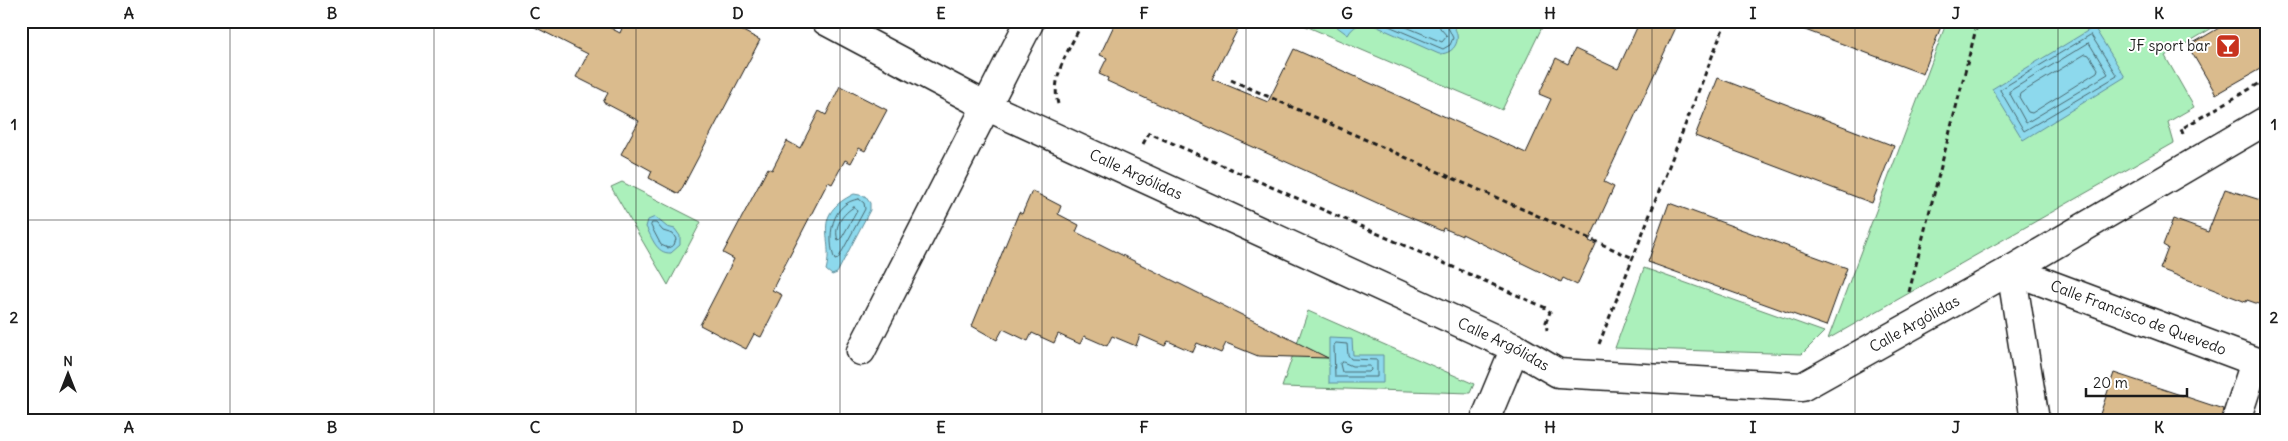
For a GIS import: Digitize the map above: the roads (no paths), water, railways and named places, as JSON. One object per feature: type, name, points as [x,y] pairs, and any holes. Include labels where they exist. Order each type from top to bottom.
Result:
[{"type":"street","name":"Calle Argólidas","points":[[826,21],[986,106],[1515,348],[1558,373],[1802,387],[2011,270],[2267,120]]},
{"type":"street","points":[[861,351],[1030,21]]},
{"type":"street","points":[[2011,270],[2035,420]]},
{"type":"street","name":"Calle Francisco de Quevedo","points":[[2011,270],[2261,364]]},
{"type":"street","points":[[1486,420],[1515,348]]},
{"type":"street","points":[[2236,420],[2261,364]]},
{"type":"water","points":[[1329,21],[1447,21],[1456,30],[1457,41],[1451,50],[1439,54],[1371,24],[1358,25],[1348,35]]},
{"type":"water","points":[[2094,27],[2125,77],[2023,140],[1992,89]]},
{"type":"water","points":[[854,194],[865,196],[870,203],[870,210],[837,273],[832,275],[826,270],[828,248],[826,228],[828,219],[840,202]]},
{"type":"water","points":[[655,217],[667,227],[675,229],[680,236],[680,245],[671,253],[666,253],[658,248],[646,227],[648,220]]},
{"type":"water","points":[[1329,338],[1352,339],[1353,355],[1383,355],[1383,383],[1329,383]]},
{"type":"place","name":"JF sport bar","points":[[2228,46]]}]
